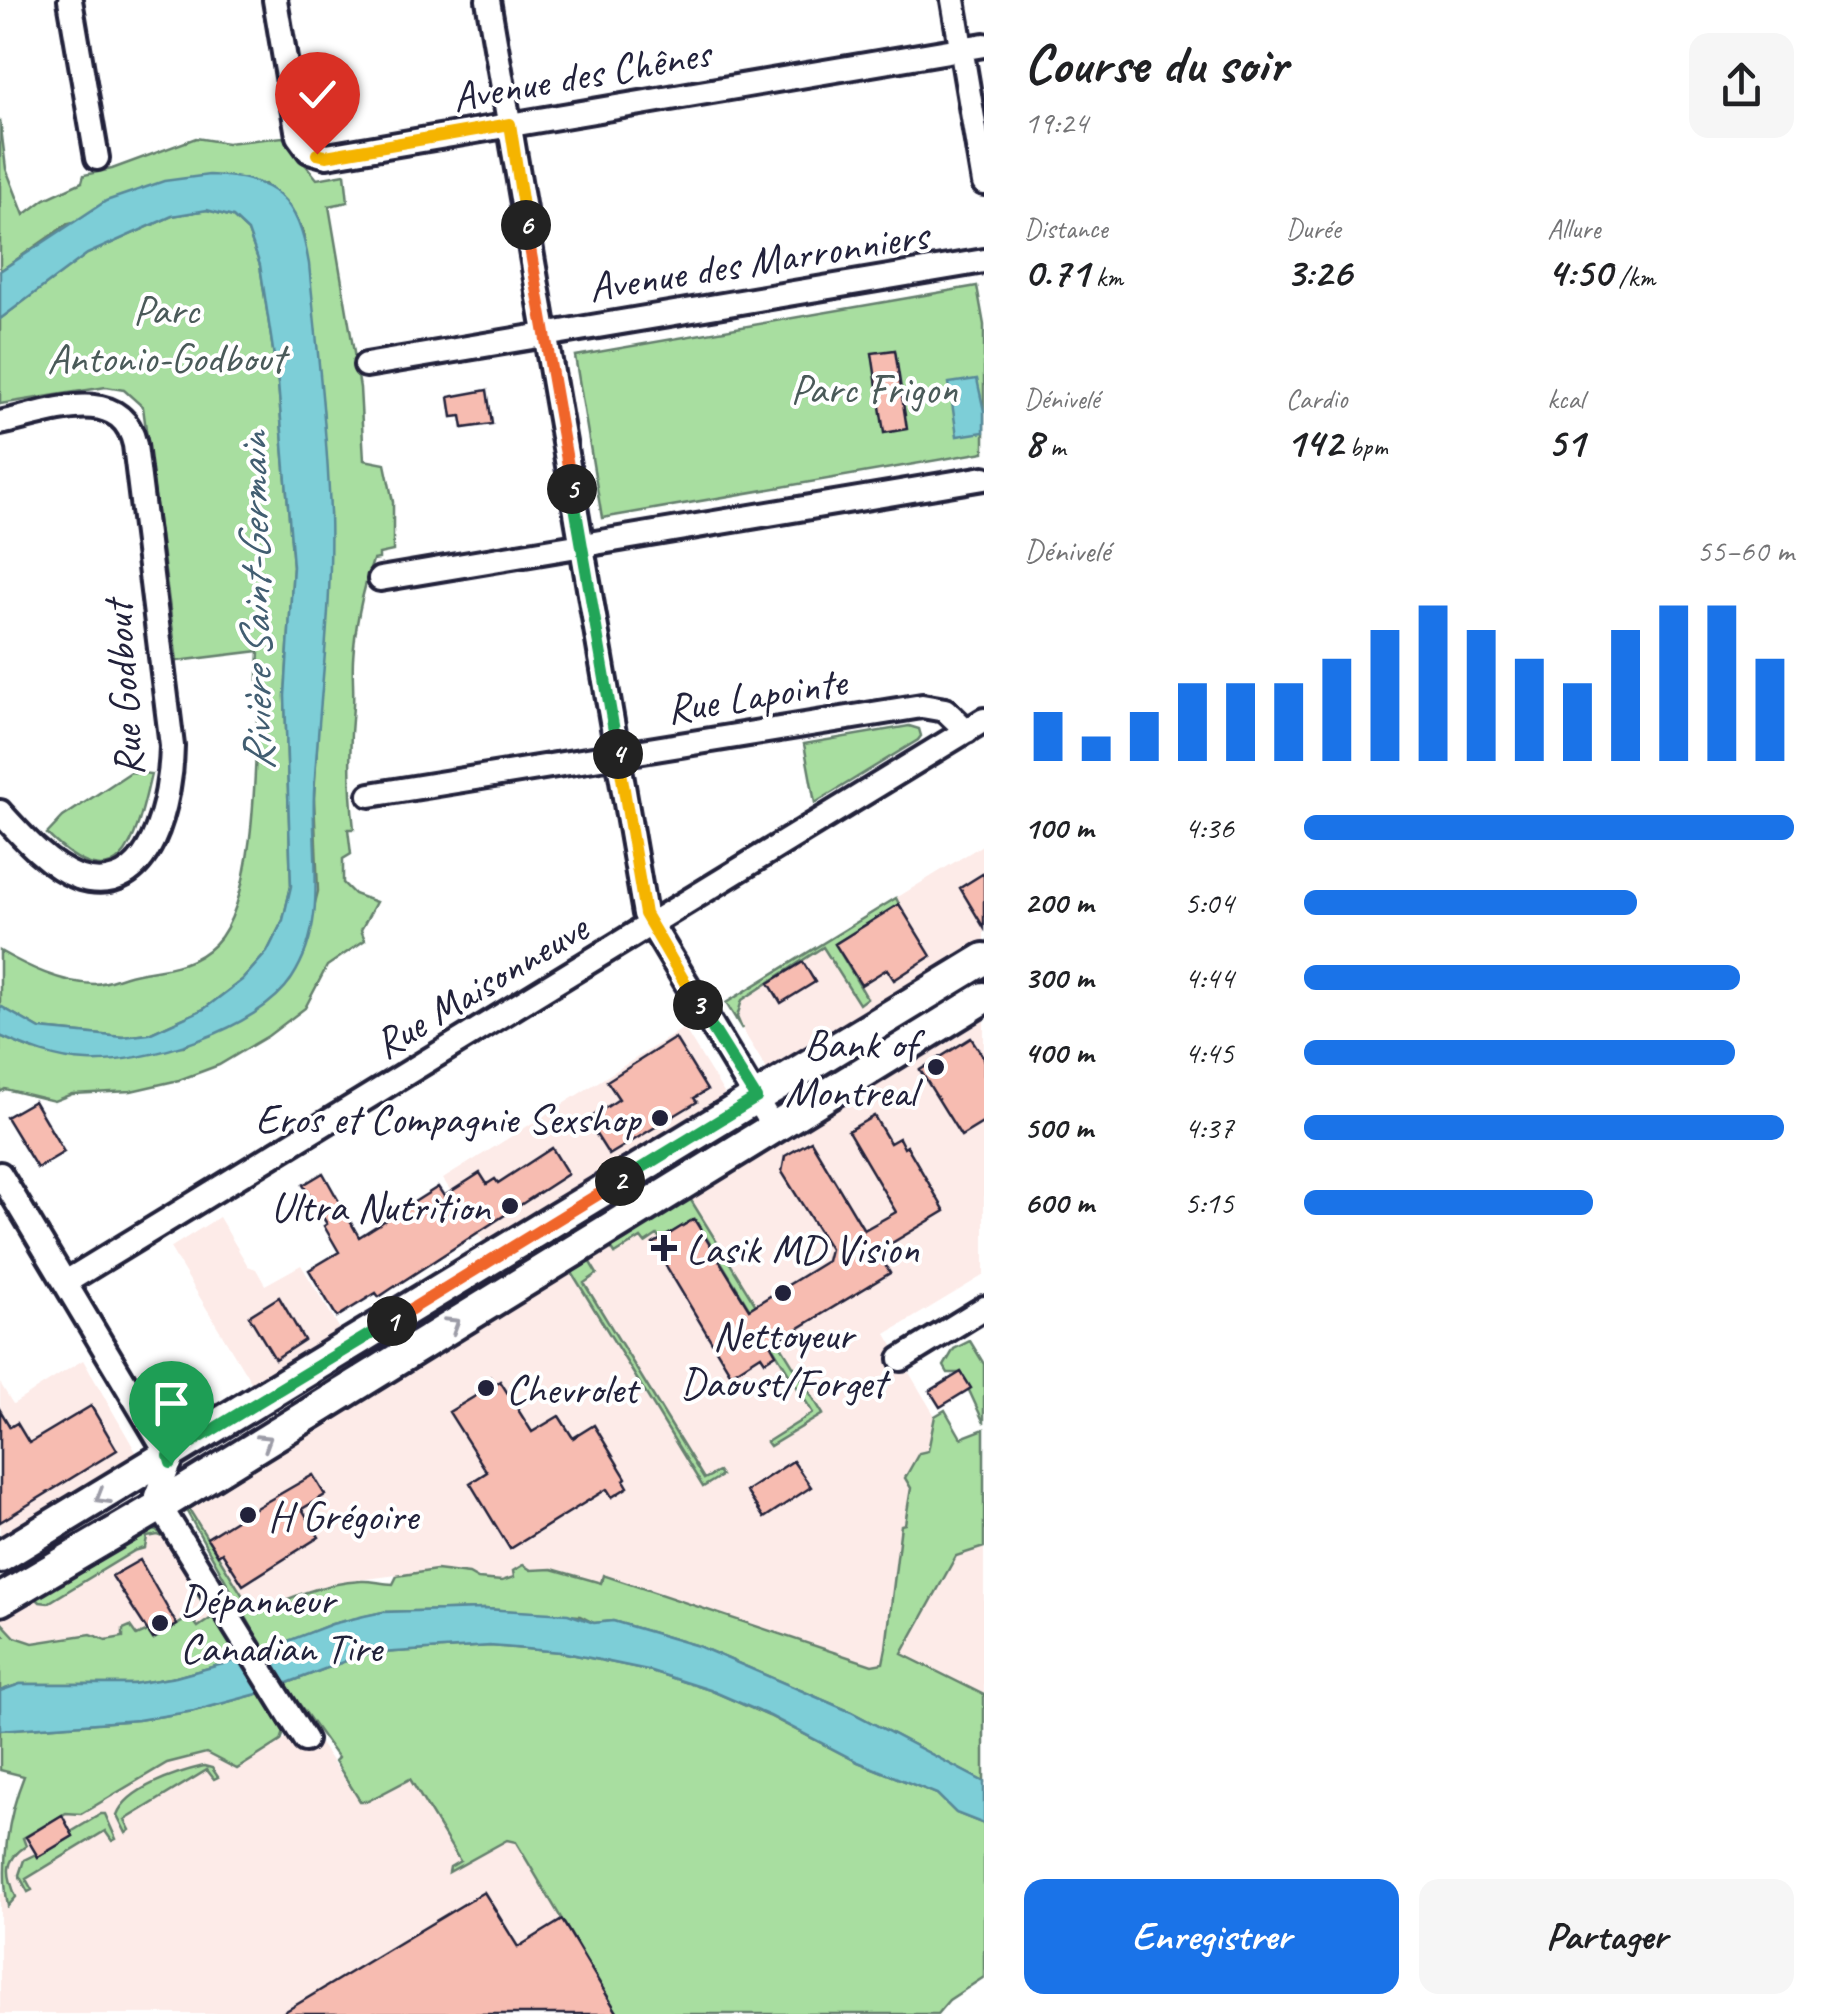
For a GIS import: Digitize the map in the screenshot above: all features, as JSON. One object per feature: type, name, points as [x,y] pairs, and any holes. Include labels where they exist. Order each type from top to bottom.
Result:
[{"type":"main road","points":[[0,1558],[984,959]]},
{"type":"main road","points":[[2,1595],[160,1506],[984,998]]},
{"type":"street","points":[[70,0],[97,158]]},
{"type":"street","name":"Avenue des Chênes","points":[[275,0],[296,129],[309,151],[326,156],[973,46]]},
{"type":"street","points":[[488,0],[642,902],[650,926],[773,1127]]},
{"type":"street","points":[[952,0],[973,46],[984,184]]},
{"type":"street","name":"Avenue des Marronniers","points":[[366,365],[984,261]]},
{"type":"street","name":"Rue Godbout","points":[[0,423],[83,407],[108,408],[129,426],[138,464],[172,746],[161,816],[141,862],[117,877],[90,880],[63,870],[0,812]]},
{"type":"street","points":[[380,579],[984,478]]},
{"type":"street","name":"Rue Lapointe","points":[[370,796],[925,706],[945,710],[976,726]]},
{"type":"street","name":"Rue Maisonneuve","points":[[66,1282],[976,726]]},
{"type":"street","points":[[0,1174],[169,1456],[171,1463],[157,1496],[160,1506],[306,1740]]},
{"type":"street","points":[[900,1358],[984,1308]]},
{"type":"shaded area","points":[[984,844],[984,940],[769,1073],[726,1003]]},
{"type":"shaded area","points":[[984,1017],[984,1275],[886,1334],[935,1416],[928,1451],[912,1488],[905,1525],[901,1525],[883,1664],[872,1665],[603,1576],[602,1583],[552,1569],[531,1570],[502,1581],[436,1570],[335,1583],[304,1592],[246,1620],[186,1510],[241,1472]]},
{"type":"shaded area","points":[[684,1028],[727,1098],[486,1246],[443,1179]]},
{"type":"shaded area","points":[[219,1217],[248,1266],[256,1269],[265,1285],[301,1265],[343,1334],[254,1387],[170,1248]]},
{"type":"shaded area","points":[[83,1360],[139,1457],[0,1539],[0,1383],[13,1404]]},
{"type":"shaded area","points":[[147,1528],[166,1535],[215,1616],[198,1627],[190,1617],[153,1639],[137,1636],[92,1645],[24,1641],[0,1621],[0,1616]]},
{"type":"shaded area","points":[[984,1547],[984,1695],[902,1654],[956,1556]]},
{"type":"shaded area","points":[[307,1725],[358,1798],[368,1801],[409,1779],[460,1861],[505,1834],[516,1841],[618,2014],[0,2014],[0,1895],[11,1887],[7,1869],[23,1839],[67,1813],[82,1814],[167,1763],[205,1753],[237,1769]]},
{"type":"green space","points":[[0,120],[6,169],[24,215],[45,199],[82,182],[84,175],[112,169],[196,138],[227,143],[283,137],[317,179],[345,174],[348,202],[329,206],[360,388],[364,460],[385,464],[393,502],[393,551],[379,554],[379,559],[373,560],[360,609],[353,659],[350,767],[354,829],[348,829],[351,854],[343,859],[343,883],[354,894],[376,902],[361,930],[365,940],[327,966],[305,1008],[219,1065],[179,1080],[131,1091],[72,1094],[54,1101],[5,1089],[0,1092],[0,1036],[33,1050],[184,1046],[264,1005],[290,981],[301,959],[318,891],[314,798],[330,515],[303,230],[265,184],[69,223],[0,271]]},
{"type":"green space","name":"Parc Antonio-Godbout","points":[[207,210],[233,217],[248,231],[260,265],[278,383],[293,566],[285,696],[291,886],[283,920],[267,952],[242,980],[204,1009],[149,1034],[123,1037],[40,1029],[0,1006],[0,951],[57,977],[99,984],[189,962],[215,944],[230,921],[249,849],[259,651],[177,661],[143,407],[124,390],[106,387],[0,404],[0,319],[87,254],[172,216]]},
{"type":"green space","name":"Parc Frigon","points":[[977,286],[984,325],[984,452],[602,518],[575,356]]},
{"type":"green space","points":[[909,726],[919,729],[918,740],[815,803],[804,744]]},
{"type":"green space","points":[[131,772],[151,774],[139,821],[122,856],[109,865],[93,865],[72,855],[47,834],[63,817]]},
{"type":"green space","points":[[896,898],[899,904],[835,944],[867,998],[859,1004],[823,947],[742,1000],[737,1017],[742,1029],[726,1003]]},
{"type":"green space","points":[[689,1197],[823,1414],[770,1446],[767,1442],[813,1413],[695,1219],[661,1239],[657,1235],[645,1243],[641,1238],[615,1254],[610,1246]]},
{"type":"green space","points":[[588,1259],[597,1274],[584,1283],[704,1479],[718,1472],[721,1476],[703,1487],[571,1271]]},
{"type":"green space","points":[[970,1341],[984,1364],[984,1423],[961,1373],[948,1373],[944,1366],[954,1349]]},
{"type":"green space","points":[[945,1410],[961,1438],[984,1429],[984,1547],[956,1556],[902,1654],[984,1695],[984,1782],[851,1712],[698,1646],[613,1621],[594,1623],[580,1616],[485,1609],[383,1612],[332,1624],[265,1651],[186,1510],[278,1449],[280,1452],[189,1509],[254,1614],[333,1585],[365,1581],[393,1584],[397,1576],[436,1570],[502,1581],[514,1577],[513,1571],[523,1565],[531,1570],[552,1569],[601,1583],[603,1575],[872,1665],[883,1663],[886,1648],[901,1525],[905,1524],[911,1488],[905,1478],[919,1453],[928,1451],[935,1416]]},
{"type":"green space","points":[[150,1528],[166,1538],[147,1537],[145,1548],[48,1603],[34,1596]]},
{"type":"green space","points":[[200,1592],[241,1659],[134,1684],[20,1684],[0,1691],[0,1637],[4,1636],[0,1621],[15,1637],[33,1643],[91,1634],[106,1640],[123,1637],[123,1629],[130,1626],[137,1636],[148,1631],[154,1639],[190,1617],[198,1627],[213,1617],[197,1594]]},
{"type":"green space","points":[[490,1646],[561,1652],[648,1670],[710,1690],[858,1762],[937,1794],[956,1813],[984,1824],[984,1977],[949,2000],[937,2014],[618,2014],[516,1842],[507,1840],[449,1872],[460,1861],[410,1779],[368,1801],[360,1801],[335,1761],[338,1758],[285,1684],[364,1654]]},
{"type":"green space","points":[[261,1693],[284,1732],[281,1741],[237,1769],[206,1753],[167,1763],[81,1814],[66,1813],[23,1838],[26,1846],[10,1863],[16,1897],[8,1906],[7,1841],[24,1776],[0,1770],[0,1730],[138,1720],[194,1711]]},
{"type":"green space","points":[[204,1766],[212,1768],[218,1777],[214,1779],[207,1770],[125,1820],[130,1830],[126,1833],[117,1815],[131,1797],[168,1777]]},
{"type":"green space","points":[[105,1814],[116,1839],[112,1841],[105,1831],[26,1879],[32,1890],[28,1892],[19,1875],[24,1860],[36,1854],[38,1857]]},
{"type":"water","points":[[209,175],[251,180],[280,196],[298,223],[309,264],[330,513],[328,618],[314,793],[316,888],[311,934],[292,978],[276,997],[228,1028],[139,1057],[76,1060],[42,1053],[0,1036],[0,1006],[40,1029],[123,1037],[149,1034],[204,1009],[242,980],[267,952],[283,920],[291,886],[285,696],[293,566],[278,383],[260,265],[248,231],[233,217],[207,210],[172,216],[87,254],[0,319],[0,271],[106,201],[164,181]]},
{"type":"water","points":[[977,379],[984,432],[957,436],[949,383]]},
{"type":"water","points":[[484,1609],[568,1614],[594,1623],[613,1621],[698,1646],[851,1712],[984,1782],[984,1824],[956,1813],[937,1794],[858,1762],[710,1690],[648,1670],[561,1652],[490,1646],[364,1654],[261,1693],[194,1711],[138,1720],[0,1730],[0,1691],[20,1684],[133,1684],[241,1659],[332,1624],[364,1616]]},
{"type":"building","points":[[895,350],[907,429],[884,433],[872,353]]},
{"type":"building","points":[[487,390],[492,424],[463,428],[461,416],[452,417],[449,397]]},
{"type":"building","points":[[984,873],[984,928],[960,888]]},
{"type":"building","points":[[899,904],[931,956],[894,980],[887,969],[861,985],[835,944]]},
{"type":"building","points":[[803,962],[815,982],[781,1003],[769,983]]},
{"type":"building","points":[[675,1038],[707,1090],[694,1098],[697,1102],[609,1155],[587,1120],[619,1099],[607,1081]]},
{"type":"building","points":[[971,1038],[984,1058],[984,1122],[961,1136],[920,1070]]},
{"type":"building","points":[[34,1101],[64,1152],[37,1168],[6,1117]]},
{"type":"building","points":[[874,1116],[890,1143],[899,1138],[904,1148],[907,1146],[945,1211],[877,1252],[890,1273],[771,1345],[776,1354],[765,1361],[761,1355],[731,1374],[653,1244],[694,1219],[749,1309],[827,1261],[830,1249],[782,1172],[785,1156],[811,1141],[864,1230],[896,1212],[848,1131]]},
{"type":"building","points":[[552,1148],[568,1174],[379,1297],[376,1293],[337,1317],[309,1270],[339,1252],[303,1185],[323,1173],[359,1237],[438,1187],[444,1196],[480,1173],[487,1184],[495,1179],[498,1183]]},
{"type":"building","points":[[279,1297],[304,1340],[275,1359],[249,1316]]},
{"type":"building","points":[[961,1372],[971,1388],[940,1407],[930,1391]]},
{"type":"building","points":[[490,1377],[495,1384],[500,1381],[532,1432],[559,1416],[573,1438],[594,1425],[628,1487],[612,1497],[607,1489],[510,1549],[470,1483],[487,1472],[449,1412],[482,1392],[478,1385]]},
{"type":"building","points":[[91,1406],[117,1450],[0,1522],[0,1410],[10,1427],[17,1423],[29,1443]]},
{"type":"building","points":[[793,1461],[811,1487],[764,1518],[746,1491]]},
{"type":"building","points":[[313,1475],[325,1495],[302,1509],[319,1537],[243,1585],[222,1552],[218,1555],[207,1538],[239,1518],[244,1507],[254,1509]]},
{"type":"building","points":[[140,1560],[177,1625],[153,1639],[112,1576]]},
{"type":"building","points":[[62,1815],[73,1836],[38,1857],[26,1837]]},
{"type":"building","points":[[484,1892],[518,1947],[562,1920],[618,2014],[281,2014]]},
{"type":"place","name":"Bank of Montreal","points":[[936,1067]]},
{"type":"place","name":"Eros et Compagnie Sexshop","points":[[660,1118]]},
{"type":"place","name":"Ultra Nutrition","points":[[510,1206]]},
{"type":"place","name":"Lasik MD Vision","points":[[664,1248]]},
{"type":"place","name":"Nettoyeur Daoust/Forget","points":[[783,1293]]},
{"type":"place","name":"Chevrolet","points":[[486,1388]]},
{"type":"place","name":"H Grégoire","points":[[248,1515]]},
{"type":"place","name":"Dépanneur Canadian Tire","points":[[160,1623]]},
{"type":"route","points":[[171,1463],[169,1456],[756,1098],[645,914],[510,124],[326,156],[317,154]]},
{"type":"water label","name":"Rivière Saint-Germain","points":[[254,602]]}]
